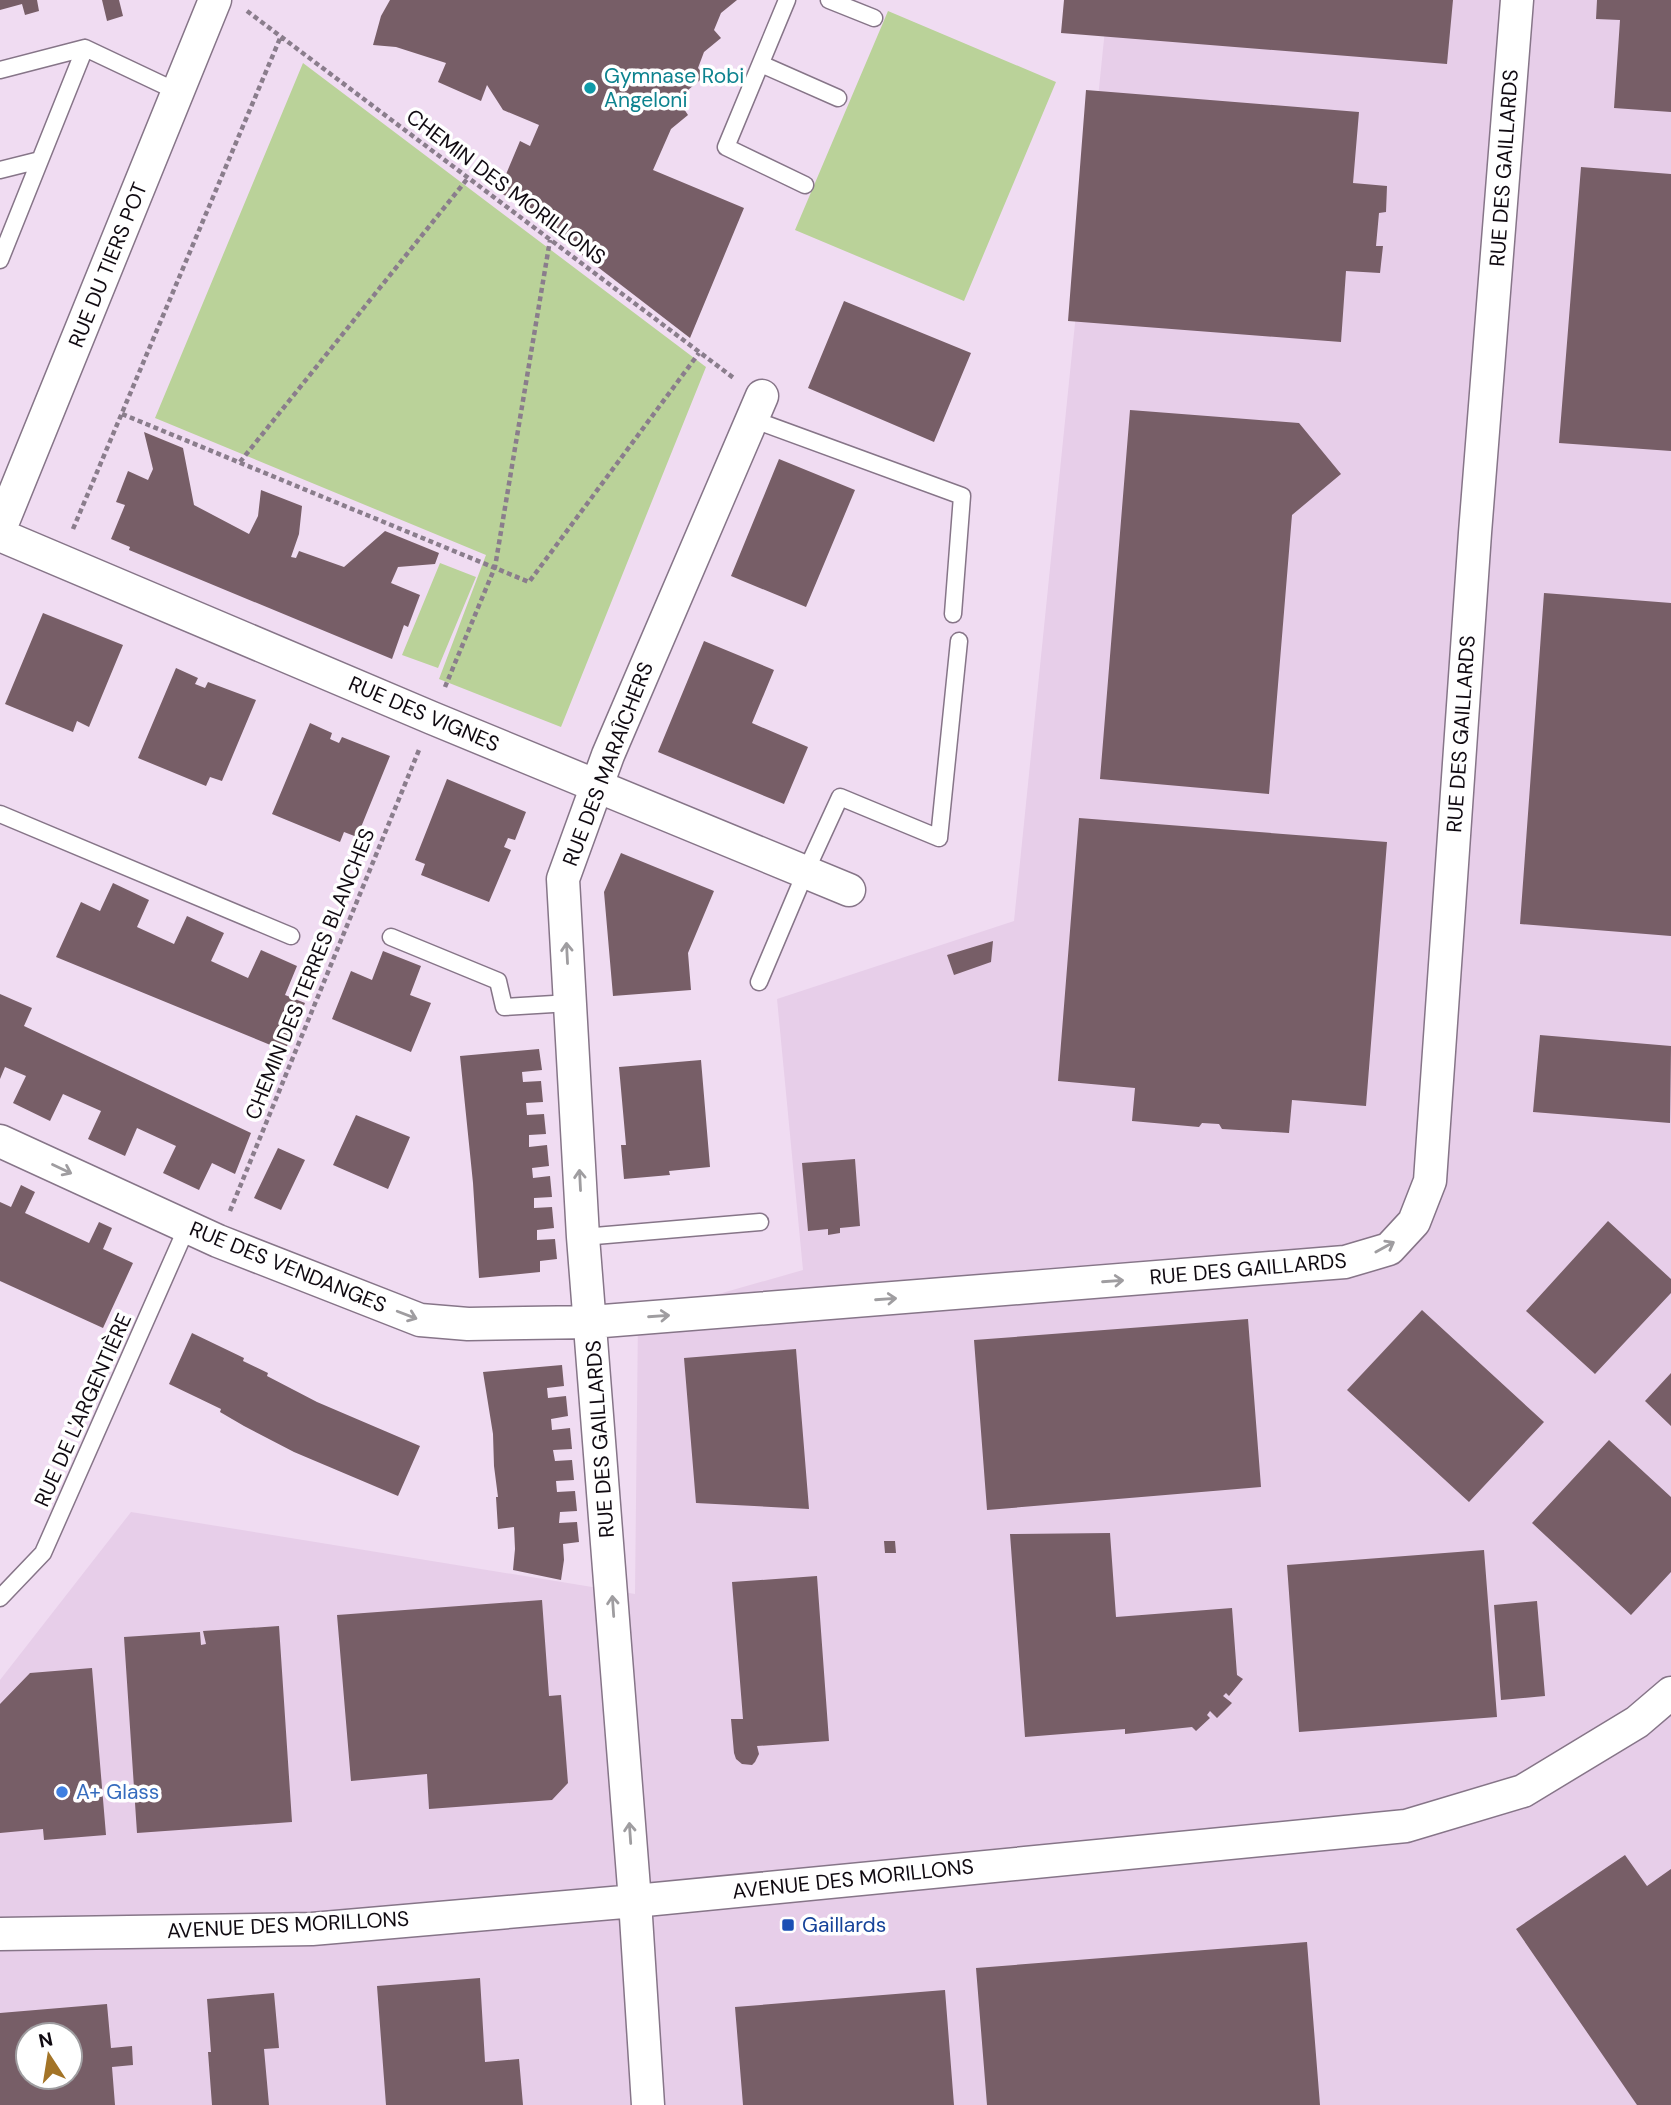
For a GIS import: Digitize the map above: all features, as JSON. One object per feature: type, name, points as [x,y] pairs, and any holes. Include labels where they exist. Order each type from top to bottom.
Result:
[{"type":"street","name":"RUE DES GAILLARDS","points":[[648,2105],[591,1322],[1345,1262],[1389,1249],[1414,1222],[1430,1181],[1475,533],[1517,0]]},
{"type":"street","name":"RUE DU TIERS POT","points":[[0,529],[178,93],[229,4]]},
{"type":"street","name":"RUE DES MARAÎCHERS","points":[[591,1322],[583,1237],[563,879],[596,786],[757,408]]},
{"type":"street","name":"RUE DES VIGNES","points":[[0,535],[432,718],[849,890]]},
{"type":"street","name":"RUE DES VENDANGES","points":[[0,1141],[218,1241],[420,1320],[468,1324],[591,1322]]},
{"type":"street","name":"AVENUE DES MORILLONS","points":[[0,1934],[312,1928],[635,1901],[1406,1826],[1523,1791],[1637,1722],[1671,1693]]},
{"type":"lane","points":[[787,0],[726,147],[805,185]]},
{"type":"lane","points":[[829,0],[874,18]]},
{"type":"lane","points":[[0,70],[85,48],[178,93]]},
{"type":"lane","points":[[0,260],[85,48]]},
{"type":"lane","points":[[761,64],[838,98]]},
{"type":"lane","points":[[0,170],[40,160]]},
{"type":"lane","points":[[757,408],[962,496],[953,614]]},
{"type":"lane","points":[[759,982],[841,797],[939,838],[959,641]]},
{"type":"lane","points":[[0,814],[291,936]]},
{"type":"lane","points":[[391,937],[498,981],[504,1007],[570,1003]]},
{"type":"lane","points":[[583,1237],[760,1222]]},
{"type":"lane","name":"RUE DE L'ARGENTIÈRE","points":[[0,1598],[43,1553],[187,1227]]},
{"type":"path","name":"CHEMIN DES MORILLONS","points":[[229,4],[281,36],[699,353],[757,408]]},
{"type":"path","points":[[59,561],[281,36]]},
{"type":"path","points":[[240,462],[468,178]]},
{"type":"path","name":"CHEMIN DES TERRES BLANCHES","points":[[218,1241],[495,567],[550,240]]},
{"type":"path","points":[[122,414],[530,582],[699,353]]},
{"type":"shaded area","points":[[1108,0],[1671,0],[1671,2105],[0,2105],[0,1680],[131,1512],[635,1594],[638,1317],[803,1270],[777,999],[1014,921]]},
{"type":"green space","points":[[888,11],[1056,82],[964,301],[795,230]]},
{"type":"green space","points":[[303,63],[706,367],[561,727],[439,679],[486,555],[155,418]]},
{"type":"green space","points":[[440,563],[476,577],[438,668],[402,655]]},
{"type":"building","points":[[0,0],[37,0],[39,11],[25,15],[22,4],[0,10]]},
{"type":"building","points":[[102,0],[119,0],[123,16],[107,21]]},
{"type":"building","points":[[390,0],[737,0],[721,13],[714,30],[721,38],[704,52],[698,68],[705,76],[688,90],[682,106],[688,115],[671,129],[653,170],[744,208],[690,338],[499,191],[520,141],[530,146],[539,125],[503,110],[487,85],[481,101],[438,82],[446,63],[396,47],[373,45],[381,16]]},
{"type":"building","points":[[1064,0],[1453,0],[1447,64],[1061,33]]},
{"type":"building","points":[[1597,0],[1671,0],[1671,112],[1614,108],[1620,20],[1596,19]]},
{"type":"building","points":[[1086,90],[1359,112],[1353,183],[1387,186],[1386,212],[1379,213],[1376,246],[1383,246],[1380,273],[1346,271],[1341,342],[1068,321]]},
{"type":"building","points":[[1581,167],[1671,174],[1671,451],[1559,443]]},
{"type":"building","points":[[844,301],[971,353],[934,442],[808,388]]},
{"type":"building","points":[[1130,410],[1299,423],[1341,474],[1292,515],[1269,794],[1100,779]]},
{"type":"building","points":[[144,432],[183,448],[194,505],[249,534],[258,516],[261,490],[302,506],[299,534],[291,557],[296,558],[299,551],[344,567],[385,531],[439,553],[435,564],[398,567],[391,583],[420,595],[408,627],[404,625],[392,659],[129,550],[130,547],[111,539],[125,505],[116,502],[128,471],[148,480],[153,469]]},
{"type":"building","points":[[779,459],[855,490],[806,607],[731,576]]},
{"type":"building","points":[[1544,593],[1671,603],[1671,936],[1520,924]]},
{"type":"building","points":[[43,613],[123,645],[89,727],[77,721],[73,732],[5,704]]},
{"type":"building","points":[[704,641],[774,670],[752,723],[808,747],[784,804],[658,752]]},
{"type":"building","points":[[176,668],[198,678],[195,684],[205,688],[208,682],[256,700],[222,781],[210,777],[206,786],[138,758]]},
{"type":"building","points":[[310,723],[332,733],[330,739],[339,743],[342,737],[390,756],[357,837],[344,832],[340,842],[272,814]]},
{"type":"building","points":[[447,779],[526,812],[515,840],[508,838],[504,847],[511,850],[489,902],[421,875],[425,864],[415,860]]},
{"type":"building","points":[[1079,818],[1387,842],[1366,1106],[1292,1100],[1289,1133],[1222,1129],[1219,1124],[1202,1123],[1199,1127],[1132,1121],[1135,1088],[1058,1081]]},
{"type":"building","points":[[621,853],[714,891],[688,953],[691,990],[613,996],[604,892]]},
{"type":"building","points":[[113,883],[149,900],[137,927],[174,944],[187,916],[224,933],[211,961],[248,978],[261,950],[297,966],[285,995],[305,1003],[285,1051],[56,957],[81,902],[100,911]]},
{"type":"building","points":[[993,941],[991,962],[954,975],[947,955]]},
{"type":"building","points":[[383,951],[421,966],[410,995],[431,1003],[411,1052],[332,1019],[351,971],[372,980]]},
{"type":"building","points":[[0,994],[32,1008],[24,1026],[251,1133],[235,1174],[212,1163],[199,1190],[163,1173],[176,1146],[137,1128],[125,1156],[88,1139],[101,1111],[63,1094],[50,1121],[13,1103],[26,1076],[5,1067],[0,1079]]},
{"type":"building","points":[[1540,1035],[1671,1046],[1670,1123],[1533,1112]]},
{"type":"building","points":[[539,1049],[542,1070],[522,1072],[523,1082],[541,1081],[543,1102],[526,1103],[527,1115],[544,1114],[546,1134],[529,1135],[529,1147],[547,1145],[549,1166],[532,1168],[533,1178],[550,1176],[552,1197],[534,1198],[534,1208],[552,1207],[554,1228],[537,1230],[537,1240],[555,1239],[557,1259],[540,1261],[540,1272],[479,1278],[473,1183],[460,1056]]},
{"type":"building","points":[[701,1060],[710,1167],[669,1171],[670,1175],[624,1179],[621,1145],[626,1145],[619,1067]]},
{"type":"building","points":[[356,1115],[410,1137],[388,1189],[333,1165]]},
{"type":"building","points":[[278,1148],[305,1160],[281,1210],[254,1198]]},
{"type":"building","points":[[855,1159],[860,1226],[840,1228],[840,1233],[828,1235],[828,1229],[808,1231],[802,1163]]},
{"type":"building","points":[[21,1185],[35,1192],[25,1213],[89,1243],[99,1222],[112,1228],[103,1249],[133,1263],[103,1328],[0,1281],[0,1202],[11,1207]]},
{"type":"building","points":[[1608,1221],[1671,1279],[1671,1293],[1595,1374],[1526,1311]]},
{"type":"building","points":[[1422,1310],[1544,1422],[1469,1502],[1347,1390]]},
{"type":"building","points":[[1248,1319],[1261,1487],[987,1510],[974,1340]]},
{"type":"building","points":[[192,1333],[244,1358],[243,1361],[268,1373],[267,1376],[317,1402],[420,1446],[398,1496],[294,1452],[220,1412],[221,1409],[169,1384]]},
{"type":"building","points":[[796,1349],[809,1509],[696,1503],[684,1358]]},
{"type":"building","points":[[562,1365],[564,1386],[547,1388],[548,1398],[566,1396],[568,1416],[551,1419],[552,1430],[570,1428],[572,1449],[553,1450],[555,1461],[572,1460],[574,1480],[556,1481],[557,1492],[575,1491],[577,1511],[560,1512],[559,1523],[577,1522],[579,1542],[563,1544],[561,1580],[513,1570],[514,1527],[498,1529],[493,1434],[483,1372]]},
{"type":"building","points":[[1671,1373],[1671,1426],[1645,1401]]},
{"type":"building","points":[[1609,1440],[1671,1497],[1671,1572],[1631,1615],[1532,1523]]},
{"type":"building","points":[[1110,1533],[1116,1617],[1232,1608],[1237,1675],[1243,1679],[1229,1696],[1226,1693],[1223,1696],[1232,1703],[1217,1718],[1210,1711],[1207,1715],[1210,1718],[1196,1731],[1192,1727],[1125,1734],[1125,1729],[1025,1737],[1010,1534]]},
{"type":"building","points":[[884,1541],[895,1541],[896,1553],[885,1553]]},
{"type":"building","points":[[1484,1550],[1497,1717],[1299,1732],[1287,1565]]},
{"type":"building","points":[[817,1576],[829,1741],[757,1746],[759,1754],[755,1762],[752,1765],[742,1764],[734,1753],[731,1719],[743,1719],[732,1582]]},
{"type":"building","points":[[542,1600],[549,1696],[561,1695],[568,1783],[552,1800],[429,1809],[427,1774],[351,1781],[337,1615]]},
{"type":"building","points":[[1537,1601],[1545,1696],[1501,1700],[1494,1605]]},
{"type":"building","points":[[279,1626],[292,1822],[137,1833],[124,1637],[200,1632],[201,1645],[206,1644],[203,1631]]},
{"type":"building","points":[[92,1668],[106,1835],[44,1840],[43,1829],[0,1833],[0,1704],[30,1673]]},
{"type":"building","points":[[1625,1855],[1647,1886],[1671,1869],[1671,2105],[1637,2105],[1516,1929]]},
{"type":"building","points":[[1307,1942],[1320,2105],[987,2105],[976,1968]]},
{"type":"building","points":[[480,1978],[485,2062],[519,2059],[523,2105],[386,2105],[377,1986]]},
{"type":"building","points":[[945,1990],[954,2105],[743,2105],[735,2007]]},
{"type":"building","points":[[274,1993],[279,2048],[264,2049],[269,2105],[212,2105],[207,1999]]},
{"type":"building","points":[[107,2004],[111,2048],[132,2046],[133,2065],[112,2067],[115,2105],[0,2105],[0,2013]]},
{"type":"place","name":"Gymnase Robi Angeloni","points":[[590,88]]},
{"type":"place","name":"A+ Glass","points":[[62,1792]]},
{"type":"place","name":"Gaillards","points":[[788,1925]]}]
